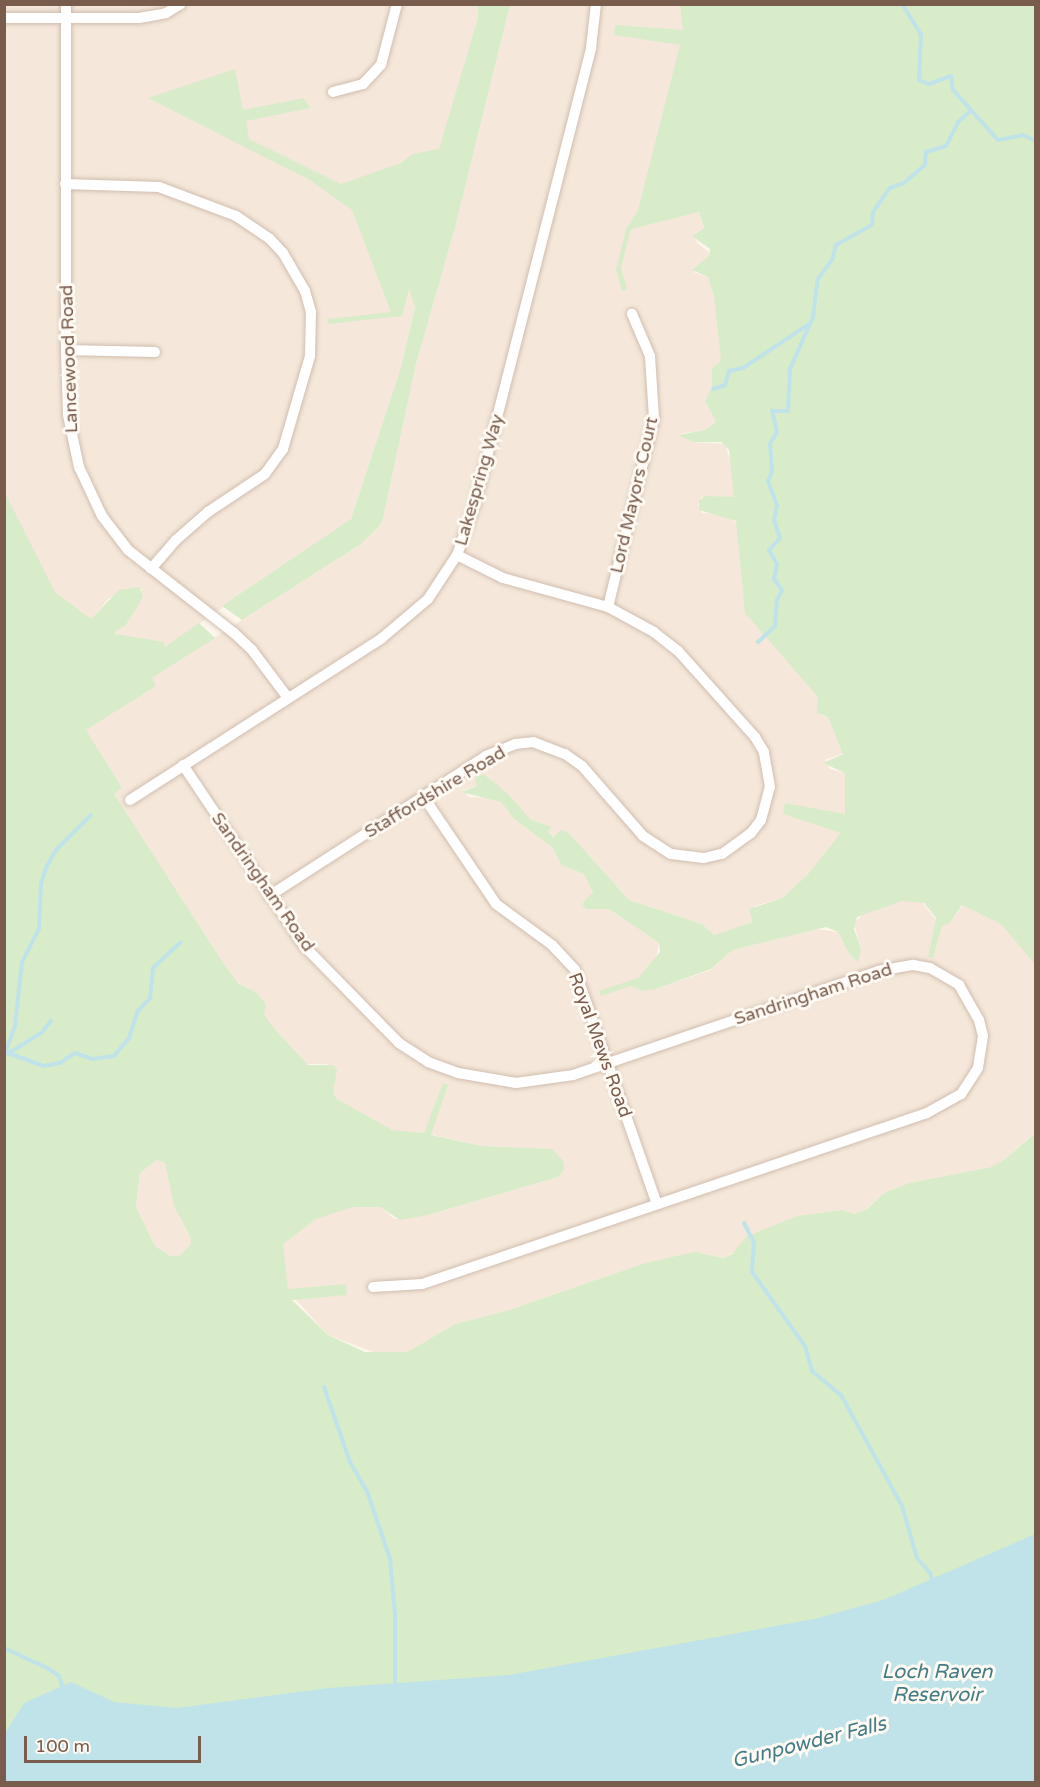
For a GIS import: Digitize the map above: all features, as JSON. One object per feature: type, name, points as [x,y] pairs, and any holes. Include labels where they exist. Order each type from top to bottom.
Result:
[{"type":"street","name":"Lancewood Road","points":[[66,4],[66,350],[68,415],[79,467],[102,516],[128,550],[240,639],[288,698]]},
{"type":"street","points":[[4,18],[139,18],[166,13],[181,4]]},
{"type":"street","points":[[333,92],[363,84],[381,65],[397,4]]},
{"type":"street","name":"Lakespring Way","points":[[130,800],[404,621],[428,599],[457,555],[475,504],[582,82],[596,4]]},
{"type":"street","points":[[65,184],[159,187],[236,216],[269,238],[283,253],[305,291],[311,312],[310,356],[283,449],[265,474],[208,512],[151,569]]},
{"type":"street","name":"Lord Mayors Court","points":[[608,607],[654,418],[650,356],[632,314]]},
{"type":"street","points":[[66,350],[155,352]]},
{"type":"street","name":"Staffordshire Road","points":[[270,896],[501,748],[533,742],[565,754],[582,766],[643,836],[671,854],[704,858],[722,854],[751,834],[761,820],[770,787],[764,752],[755,737],[678,651],[654,632],[608,607],[503,578],[457,555]]},
{"type":"street","name":"Sandringham Road","points":[[183,765],[305,947],[375,1023],[428,1062],[458,1073],[516,1083],[563,1077],[878,971],[913,965],[930,968],[959,985],[979,1020],[983,1036],[978,1068],[961,1094],[944,1106],[422,1284],[374,1287]]},
{"type":"street","name":"Royal Mews Road","points":[[423,796],[496,904],[552,945],[575,970],[657,1204]]},
{"type":"shaded area","points":[[5,5],[478,5],[478,18],[446,136],[436,155],[405,185],[415,307],[401,367],[351,519],[164,648],[164,642],[124,637],[114,632],[138,606],[142,589],[109,598],[73,642],[4,641]]},
{"type":"shaded area","points":[[510,5],[682,5],[690,182],[704,229],[695,233],[697,243],[712,254],[693,272],[708,277],[733,353],[712,368],[712,386],[705,401],[716,422],[705,430],[678,434],[693,442],[725,444],[739,490],[734,497],[701,497],[698,504],[702,513],[722,514],[740,525],[817,671],[821,715],[831,718],[846,752],[825,760],[830,769],[850,774],[1035,913],[1035,1132],[1005,1159],[991,1167],[909,1183],[884,1193],[863,1212],[855,1214],[842,1210],[798,1216],[723,1258],[699,1253],[645,1263],[509,1310],[455,1324],[407,1352],[376,1353],[328,1335],[271,1273],[274,1252],[294,1223],[349,1206],[380,1207],[395,1219],[428,1215],[558,1177],[564,1170],[564,1162],[546,1149],[482,1146],[433,1135],[380,1130],[333,1097],[327,1064],[301,1064],[259,1029],[266,1004],[256,992],[224,975],[81,740],[92,719],[112,703],[361,544],[382,523],[416,364],[455,228]],"holes":[[[487,776],[531,820],[551,827],[548,831],[554,837],[569,833],[629,900],[702,924],[714,935],[753,923],[755,906],[782,898],[809,873],[967,900],[949,924],[940,925],[921,901],[902,901],[864,912],[854,924],[861,949],[849,954],[838,932],[816,929],[733,950],[711,970],[656,989],[631,987],[656,958],[659,943],[609,909],[587,909],[593,891],[584,874],[561,865],[553,848],[514,819],[501,802],[494,798],[469,797],[463,790],[477,786],[478,780]]]},
{"type":"shaded area","points":[[157,1160],[165,1163],[174,1205],[190,1236],[191,1244],[179,1256],[170,1256],[155,1246],[136,1207],[140,1173]]},
{"type":"green space","points":[[478,5],[510,5],[455,228],[416,364],[382,523],[361,544],[242,620],[222,606],[351,519],[401,367],[415,307],[409,289],[402,316],[328,324],[328,319],[391,312],[352,210],[308,179],[148,98],[235,69],[243,110],[304,98],[310,108],[246,121],[249,139],[341,184],[401,163],[413,154],[439,149],[478,18]]},
{"type":"green space","points":[[680,5],[1035,5],[1035,964],[1001,924],[962,905],[949,924],[942,926],[933,958],[928,957],[936,918],[924,903],[902,901],[857,917],[854,929],[861,949],[858,962],[849,954],[838,932],[826,927],[733,950],[711,969],[656,989],[642,991],[630,986],[601,996],[599,991],[638,978],[660,952],[659,943],[609,909],[586,909],[582,904],[593,892],[584,874],[561,865],[553,848],[514,819],[501,802],[461,792],[477,786],[475,776],[484,774],[508,794],[531,820],[552,827],[548,831],[553,837],[561,830],[569,833],[629,900],[702,924],[714,935],[753,922],[749,909],[782,898],[808,874],[841,833],[783,814],[785,803],[845,814],[845,773],[823,763],[843,754],[828,717],[817,713],[818,697],[745,613],[736,521],[699,510],[699,500],[705,496],[734,497],[729,450],[721,442],[693,442],[678,435],[705,430],[716,422],[705,401],[712,386],[712,368],[721,361],[714,296],[708,277],[692,270],[710,255],[710,249],[692,236],[704,228],[699,212],[631,229],[621,268],[627,289],[622,291],[616,270],[626,229],[638,210],[680,45],[614,35],[615,25],[683,30]]},
{"type":"green space","points":[[5,493],[55,592],[91,619],[119,590],[139,587],[143,595],[138,606],[125,626],[115,631],[116,634],[164,642],[165,647],[199,623],[215,638],[152,678],[156,686],[86,730],[122,788],[114,794],[225,966],[238,983],[256,992],[266,1004],[264,1015],[279,1034],[308,1065],[333,1065],[337,1069],[333,1093],[337,1099],[392,1130],[424,1133],[443,1083],[448,1085],[431,1135],[482,1146],[552,1149],[564,1162],[564,1170],[558,1177],[428,1215],[400,1220],[380,1207],[353,1207],[316,1219],[283,1244],[288,1289],[346,1284],[347,1295],[292,1300],[328,1335],[365,1352],[407,1352],[455,1324],[509,1310],[645,1263],[695,1252],[723,1258],[732,1254],[747,1236],[797,1216],[842,1210],[855,1214],[867,1209],[884,1193],[909,1183],[991,1167],[1005,1159],[1036,1132],[1035,1782],[5,1782]],"holes":[[[157,1160],[165,1163],[174,1206],[190,1236],[191,1244],[179,1256],[170,1256],[155,1246],[136,1207],[140,1173]]]},
{"type":"water","name":"Loch Raven Reservoir","points":[[1035,1534],[1035,1782],[5,1782],[5,1733],[24,1703],[71,1682],[114,1702],[177,1708],[328,1688],[509,1675],[814,1619],[883,1600]]},
{"type":"waterway","points":[[902,4],[921,34],[919,80],[929,84],[951,76],[953,90],[998,140],[1023,135],[1036,141]]},
{"type":"waterway","points":[[758,642],[775,626],[777,600],[782,590],[774,579],[777,564],[769,550],[780,538],[774,521],[777,505],[768,481],[772,472],[770,444],[777,432],[772,411],[788,411],[790,369],[813,317],[818,279],[832,260],[836,245],[872,225],[873,212],[890,188],[904,183],[925,165],[926,152],[946,146],[958,122],[969,112]]},
{"type":"waterway","points":[[713,389],[725,385],[729,371],[743,368],[809,324]]},
{"type":"waterway","points":[[4,1056],[15,1026],[22,962],[39,928],[41,883],[47,866],[56,850],[91,815]]},
{"type":"waterway","points":[[8,1053],[44,1066],[60,1063],[75,1053],[92,1059],[114,1056],[129,1038],[138,1011],[150,998],[153,968],[181,942]]},
{"type":"waterway","points":[[9,1053],[42,1032],[51,1021]]},
{"type":"waterway","points":[[744,1223],[754,1243],[752,1272],[805,1346],[812,1371],[841,1395],[902,1506],[917,1558],[930,1573],[934,1585]]},
{"type":"waterway","points":[[324,1387],[350,1462],[367,1491],[390,1559],[395,1614],[395,1685]]},
{"type":"waterway","points":[[4,1648],[49,1669],[59,1676],[63,1688]]},
{"type":"water label","name":"Gunpowder Falls","points":[[809,1743]]}]
